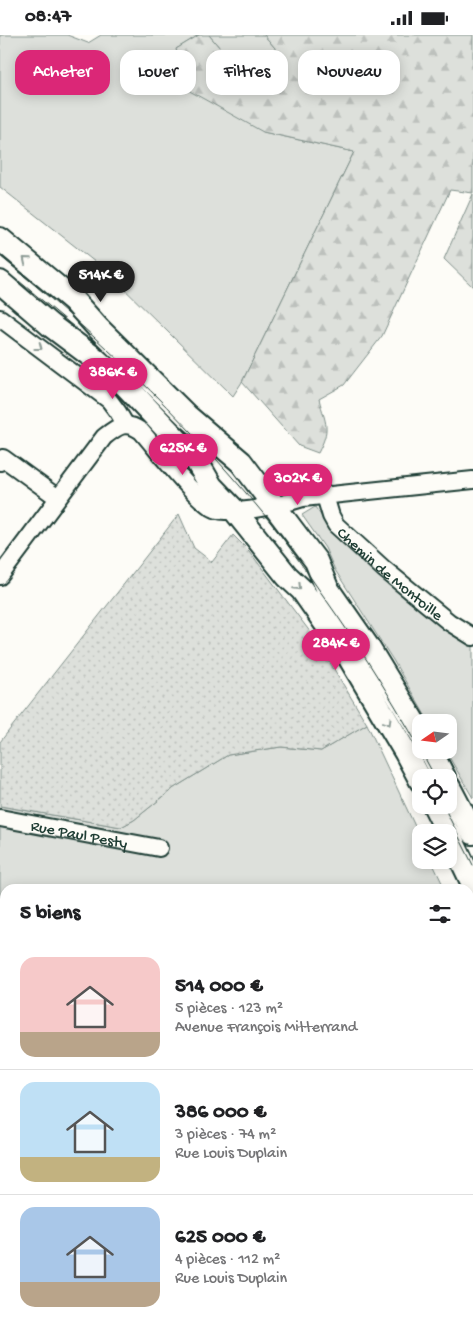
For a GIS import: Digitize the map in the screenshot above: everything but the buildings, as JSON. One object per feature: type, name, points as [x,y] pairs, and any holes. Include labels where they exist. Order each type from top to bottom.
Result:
[{"type":"main road","points":[[0,239],[73,299],[98,328],[188,417],[241,462],[316,561],[327,588],[368,647],[412,719]]},
{"type":"main road","points":[[0,282],[126,386],[196,460],[212,487],[235,511],[287,576],[302,590],[349,657],[415,769]]},
{"type":"main road","points":[[457,802],[473,833]]},
{"type":"main road","points":[[457,851],[473,883]]},
{"type":"street","points":[[0,318],[109,400],[125,425]]},
{"type":"street","points":[[0,575],[104,437],[114,429],[125,425],[132,425],[142,431],[207,505],[217,511],[235,511],[325,496],[473,480]]},
{"type":"street","points":[[0,461],[3,458],[58,498]]},
{"type":"street","name":"Chemin de Montoille","points":[[325,496],[330,515],[336,525],[384,569],[449,622],[473,637]]},
{"type":"street","name":"Rue Paul Pesty","points":[[0,818],[159,848]]},
{"type":"green space","points":[[0,35],[67,35],[88,43],[101,35],[199,35],[177,50],[120,50],[120,95],[196,95],[196,68],[206,78],[206,95],[224,95],[263,132],[354,152],[242,382],[233,396],[105,270],[0,187]]},
{"type":"green space","points":[[199,35],[209,35],[222,50],[206,50],[206,95],[288,95],[288,50],[276,50],[264,35],[473,35],[473,193],[450,190],[382,336],[344,385],[319,399],[326,432],[318,453],[299,446],[242,382],[354,152],[263,132],[196,95],[196,50],[176,49]]},
{"type":"green space","points":[[209,35],[264,35],[276,50],[222,50]]},
{"type":"green space","points":[[473,194],[473,287],[444,259]]},
{"type":"green space","points":[[315,507],[335,535],[473,644],[473,798],[450,759],[458,759],[458,714],[424,714],[393,660],[335,570],[325,548],[302,515]]},
{"type":"green space","points":[[179,514],[194,548],[212,562],[233,535],[249,551],[317,641],[367,724],[321,751],[281,747],[228,755],[174,788],[134,820],[121,827],[0,806],[0,742]]},
{"type":"green space","points":[[367,724],[414,824],[412,824],[412,869],[435,869],[443,884],[0,884],[0,806],[121,827],[134,820],[174,788],[228,755],[281,747],[321,751]]},
{"type":"tram line","points":[[0,256],[69,314],[134,375],[228,472],[257,506],[291,550],[353,639],[396,707],[431,769]]},
{"type":"tram line","points":[[19,281],[80,332]]},
{"type":"tram line","points":[[448,814],[473,865]]}]
